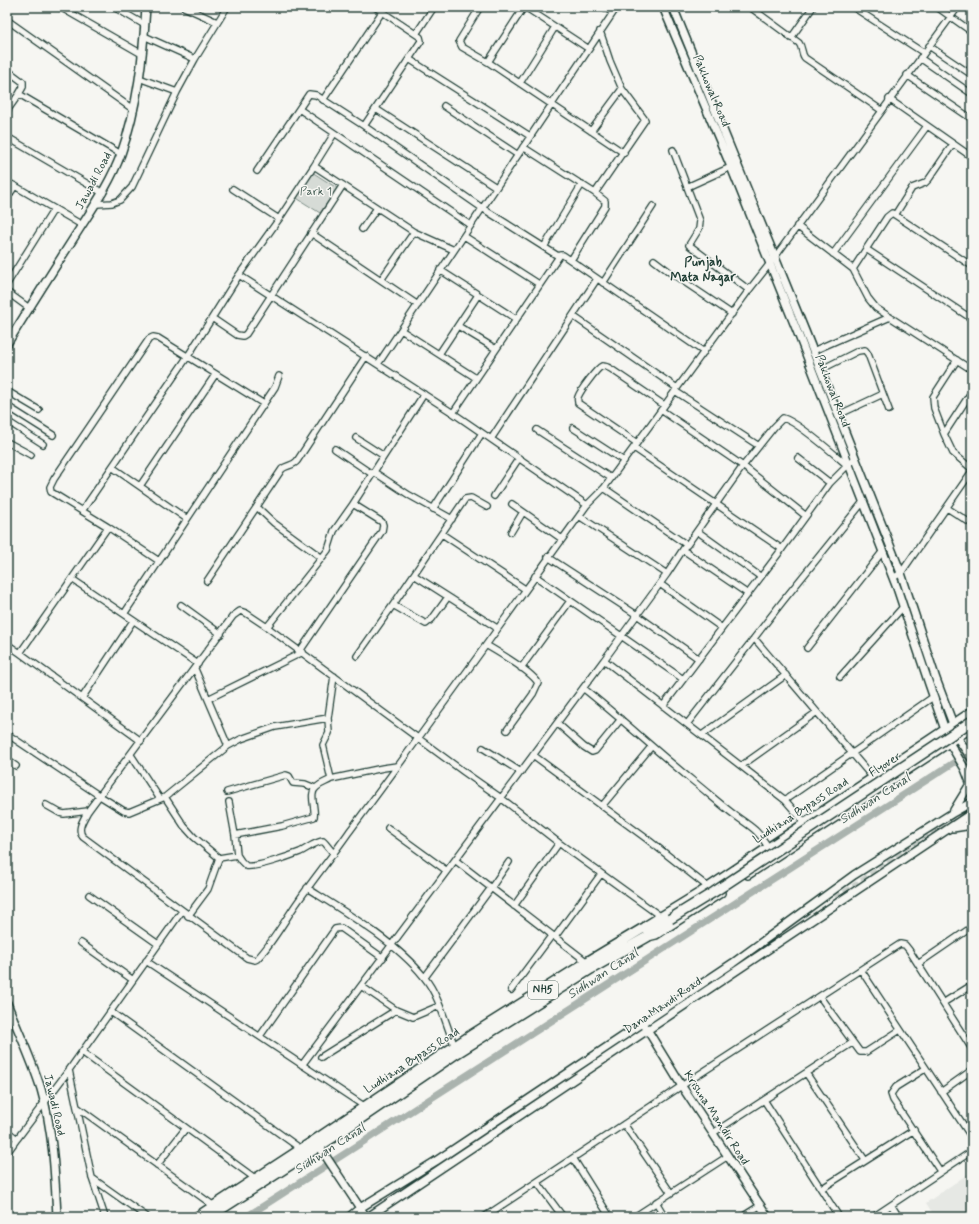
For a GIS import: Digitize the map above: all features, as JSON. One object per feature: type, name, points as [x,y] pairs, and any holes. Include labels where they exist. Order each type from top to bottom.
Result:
[{"type":"highway","name":"Flyover","points":[[644,933],[714,892],[972,722]]},
{"type":"highway","name":"Ludhiana Bypass Road","points":[[197,1217],[364,1106],[587,962],[644,933]]},
{"type":"highway","name":"Ludhiana Bypass Road","points":[[209,1217],[319,1146],[454,1055],[591,969],[644,933]]},
{"type":"street","points":[[60,7],[142,54]]},
{"type":"street","points":[[114,7],[145,25]]},
{"type":"street","name":"Jawadi Road","points":[[7,344],[103,193],[121,154],[134,110],[142,54],[146,7]]},
{"type":"street","points":[[184,7],[217,22]]},
{"type":"street","points":[[96,204],[117,202],[127,194],[132,187],[177,92],[226,7]]},
{"type":"street","points":[[364,126],[421,41],[421,38],[416,34],[375,7]]},
{"type":"street","points":[[416,34],[434,7]]},
{"type":"street","points":[[480,7],[459,41],[462,47],[488,62],[624,153]]},
{"type":"street","points":[[488,62],[525,7],[588,49]]},
{"type":"street","points":[[604,7],[613,13]]},
{"type":"street","points":[[378,364],[617,7]]},
{"type":"street","name":"Pakhowal Road","points":[[662,7],[731,167],[770,263],[883,551],[950,743],[965,769],[971,785]]},
{"type":"street","name":"Pakhowal Road","points":[[672,7],[775,257],[901,573],[936,679],[953,724],[959,738],[972,759]]},
{"type":"street","points":[[750,7],[801,46],[802,55],[805,58],[882,110]]},
{"type":"street","points":[[791,38],[813,7]]},
{"type":"street","points":[[853,7],[924,53]]},
{"type":"street","points":[[938,7],[972,32]]},
{"type":"street","points":[[660,916],[559,843],[501,798],[418,738],[334,676],[302,651],[267,626],[240,611],[233,616],[88,811],[81,825],[80,831],[81,835],[188,916],[247,958],[255,960],[260,956],[307,888],[334,854],[398,766],[418,738],[486,644],[497,628],[525,590],[548,557],[587,505],[604,488],[958,7]]},
{"type":"street","points":[[323,100],[382,12]]},
{"type":"street","points":[[7,20],[134,110]]},
{"type":"street","points":[[520,83],[555,27]]},
{"type":"street","points":[[595,193],[624,153],[645,120],[622,89],[600,31]]},
{"type":"street","points":[[144,36],[195,59]]},
{"type":"street","points":[[929,46],[972,75]]},
{"type":"street","points":[[920,58],[972,94]]},
{"type":"street","points":[[409,59],[530,136]]},
{"type":"street","points":[[7,70],[23,82],[23,87],[7,111]]},
{"type":"street","points":[[907,75],[972,119]]},
{"type":"street","points":[[139,78],[177,92]]},
{"type":"street","points":[[591,131],[622,89]]},
{"type":"street","points":[[19,94],[121,154]]},
{"type":"street","points":[[258,171],[309,94],[314,94],[364,126],[482,208],[558,256],[563,255],[571,260],[704,352]]},
{"type":"street","points":[[889,99],[972,157]]},
{"type":"street","points":[[444,106],[518,155]]},
{"type":"street","points":[[299,109],[470,225]]},
{"type":"street","points":[[376,109],[496,187]]},
{"type":"street","points":[[833,254],[927,126]]},
{"type":"street","points":[[82,511],[188,356],[239,275],[279,219],[334,134]]},
{"type":"street","points":[[7,138],[103,193]]},
{"type":"street","points":[[895,215],[912,188],[925,183],[929,179],[953,144]]},
{"type":"street","points":[[523,147],[582,184],[605,201],[605,206],[571,260]]},
{"type":"street","points":[[673,150],[700,221],[700,226],[689,245],[749,290]]},
{"type":"street","points":[[314,166],[414,232],[454,250]]},
{"type":"street","points":[[687,187],[731,167]]},
{"type":"street","points":[[7,182],[82,225]]},
{"type":"street","points":[[544,247],[582,184]]},
{"type":"street","points":[[212,318],[237,335],[243,336],[248,331],[343,185]]},
{"type":"street","points":[[7,198],[14,186]]},
{"type":"street","points":[[233,190],[279,219]]},
{"type":"street","points":[[491,439],[573,316],[600,281],[653,206]]},
{"type":"street","points":[[362,228],[377,208]]},
{"type":"street","points":[[7,284],[54,209]]},
{"type":"street","points":[[853,269],[888,215],[892,213],[972,266]]},
{"type":"street","points":[[797,226],[853,269],[872,304],[972,370]]},
{"type":"street","points":[[381,280],[414,232]]},
{"type":"street","points":[[311,233],[418,304]]},
{"type":"street","points":[[464,236],[539,284]]},
{"type":"street","points":[[866,249],[972,318]]},
{"type":"street","points":[[453,413],[558,256]]},
{"type":"street","points":[[654,260],[732,314]]},
{"type":"street","points":[[440,270],[516,319]]},
{"type":"street","points":[[239,275],[453,413],[587,505]]},
{"type":"street","points":[[7,292],[29,308]]},
{"type":"street","points":[[439,354],[478,295]]},
{"type":"street","points":[[573,316],[759,446]]},
{"type":"street","points":[[813,351],[890,317]]},
{"type":"street","points":[[458,326],[496,349]]},
{"type":"street","points":[[401,330],[476,378]]},
{"type":"street","points":[[159,561],[51,492],[51,484],[150,338],[155,337],[188,356],[215,375],[264,404]]},
{"type":"street","points":[[820,370],[858,351],[865,350],[868,354],[889,410]]},
{"type":"street","points":[[207,581],[282,469],[297,461],[366,356]]},
{"type":"street","points":[[893,578],[901,573],[972,470],[953,453],[934,408],[933,397],[957,360]]},
{"type":"street","points":[[782,549],[578,403],[579,395],[592,376],[599,368],[606,366],[743,466],[806,516]]},
{"type":"street","points":[[140,486],[215,375]]},
{"type":"street","points":[[124,614],[276,388],[279,376]]},
{"type":"street","points":[[7,391],[39,410]]},
{"type":"street","points":[[944,434],[972,391]]},
{"type":"street","points":[[267,626],[330,549],[334,531],[424,394]]},
{"type":"street","points":[[838,415],[883,394]]},
{"type":"street","points":[[7,416],[9,407],[53,435]]},
{"type":"street","points":[[302,1065],[584,688],[660,584],[716,503],[780,419],[784,418],[802,429],[848,464]]},
{"type":"street","points":[[7,421],[43,444]]},
{"type":"street","points":[[573,428],[624,461]]},
{"type":"street","points":[[537,430],[611,478]]},
{"type":"street","points":[[433,508],[482,433]]},
{"type":"street","points":[[356,438],[384,456]]},
{"type":"street","points":[[7,442],[31,455]]},
{"type":"street","points":[[335,450],[452,519]]},
{"type":"street","points":[[494,496],[519,458]]},
{"type":"street","points":[[798,458],[830,483]]},
{"type":"street","points":[[663,706],[830,483],[855,458]]},
{"type":"street","points":[[112,466],[187,519]]},
{"type":"street","points":[[604,488],[748,594]]},
{"type":"street","points":[[357,656],[393,606],[465,499],[468,498],[475,500],[487,507]]},
{"type":"street","points":[[687,724],[863,502]]},
{"type":"street","points":[[208,699],[302,651],[378,537],[384,525],[382,522],[353,504]]},
{"type":"street","points":[[512,504],[562,539]]},
{"type":"street","points":[[257,507],[274,523],[322,558]]},
{"type":"street","points":[[947,508],[972,524]]},
{"type":"street","points":[[511,532],[523,512]]},
{"type":"street","points":[[579,516],[667,574]]},
{"type":"street","points":[[20,653],[108,527]]},
{"type":"street","points":[[697,531],[761,577]]},
{"type":"street","points":[[442,534],[525,590]]},
{"type":"street","points":[[807,648],[883,551]]},
{"type":"street","points":[[548,557],[637,615],[699,658]]},
{"type":"street","points":[[414,575],[497,628]]},
{"type":"street","points":[[535,576],[683,679]]},
{"type":"street","points":[[72,579],[134,620],[197,666],[208,699],[228,746]]},
{"type":"street","points":[[660,584],[722,628]]},
{"type":"street","points":[[393,606],[426,624],[432,619],[448,597]]},
{"type":"street","points":[[521,668],[570,601]]},
{"type":"street","points":[[181,605],[221,634]]},
{"type":"street","points":[[840,677],[903,607]]},
{"type":"street","points":[[82,698],[134,620]]},
{"type":"street","points":[[754,638],[873,778]]},
{"type":"street","points":[[7,644],[141,741]]},
{"type":"street","points":[[486,644],[521,668],[538,683],[507,730]]},
{"type":"street","points":[[604,660],[785,800],[805,823]]},
{"type":"street","points":[[702,735],[786,675]]},
{"type":"street","points":[[332,779],[323,747],[324,741],[329,733],[328,718],[334,676]]},
{"type":"street","points":[[584,688],[651,747],[736,816],[754,828],[760,834],[768,847]]},
{"type":"street","points":[[785,800],[934,698]]},
{"type":"street","name":"Ludhiana Bypass Road","points":[[972,711],[708,887],[647,924],[644,933],[656,935],[959,738],[972,728]]},
{"type":"street","points":[[741,766],[817,712]]},
{"type":"street","points":[[7,734],[100,796],[127,812],[162,798],[228,746],[241,739],[275,727],[328,718]]},
{"type":"street","points":[[557,723],[584,747],[592,752],[595,751],[621,719]]},
{"type":"street","points":[[602,806],[651,747]]},
{"type":"street","points":[[484,748],[521,772]]},
{"type":"street","points":[[130,755],[162,798],[189,831],[204,846],[219,858],[237,855]]},
{"type":"street","points":[[533,755],[675,860],[708,887]]},
{"type":"street","points":[[7,760],[16,766]]},
{"type":"street","points":[[235,836],[313,818],[315,816],[313,794],[315,788],[332,779],[398,766]]},
{"type":"street","points":[[227,792],[286,775],[289,776],[293,783],[305,784],[315,788]]},
{"type":"street","points":[[951,814],[971,785]]},
{"type":"street","points":[[229,802],[237,855],[248,867],[284,858],[320,842],[326,843],[334,854]]},
{"type":"street","points":[[349,1217],[360,1208],[436,1161],[733,963],[854,875],[972,802]]},
{"type":"street","points":[[46,805],[64,814],[88,811]]},
{"type":"street","name":"Dana Mandi Road","points":[[367,1217],[824,910],[972,813]]},
{"type":"street","points":[[948,829],[972,825]]},
{"type":"street","points":[[388,828],[447,871]]},
{"type":"street","points":[[514,906],[559,843]]},
{"type":"street","points":[[188,916],[208,888],[219,858]]},
{"type":"street","points":[[455,860],[587,962]]},
{"type":"street","points":[[425,977],[509,862]]},
{"type":"street","points":[[511,990],[601,874]]},
{"type":"street","points":[[307,888],[392,945],[425,977],[439,1006],[455,1047]]},
{"type":"street","points":[[89,895],[158,944]]},
{"type":"street","points":[[812,905],[824,910],[836,899]]},
{"type":"street","points":[[7,1153],[111,1012],[182,911]]},
{"type":"street","points":[[918,964],[972,927]]},
{"type":"street","points":[[260,1036],[335,930],[340,928],[383,958]]},
{"type":"street","points":[[81,943],[133,980]]},
{"type":"street","points":[[484,1217],[491,1215],[537,1182],[624,1124],[900,944],[907,947],[972,1049]]},
{"type":"street","points":[[146,961],[364,1106]]},
{"type":"street","points":[[861,970],[972,1138]]},
{"type":"street","points":[[943,1003],[972,985]]},
{"type":"street","points":[[361,986],[396,1010],[412,1017],[439,1006]]},
{"type":"street","points":[[820,997],[858,1051],[864,1053],[900,1030]]},
{"type":"street","name":"Jawadi Road","points":[[7,1003],[37,1078],[50,1126],[57,1217]]},
{"type":"street","points":[[321,1057],[396,1010]]},
{"type":"street","points":[[111,1012],[301,1149]]},
{"type":"street","name":"Krishna Mandir Road","points":[[643,1023],[682,1086],[768,1217]]},
{"type":"street","points":[[713,1133],[852,1043]]},
{"type":"street","points":[[82,1052],[256,1179]]},
{"type":"street","points":[[925,1069],[896,1087],[891,1094],[940,1171]]},
{"type":"street","points":[[69,1070],[92,1178],[106,1217]]},
{"type":"street","points":[[941,1092],[972,1070]]},
{"type":"street","points":[[806,1073],[865,1160]]},
{"type":"street","points":[[764,1100],[839,1217]]},
{"type":"street","points":[[77,1107],[214,1206]]},
{"type":"street","points":[[624,1124],[671,1193]]},
{"type":"street","points":[[156,1165],[186,1128]]},
{"type":"street","points":[[7,1130],[17,1139]]},
{"type":"street","points":[[821,1189],[914,1130]]},
{"type":"street","points":[[319,1146],[367,1217]]},
{"type":"street","points":[[873,1217],[972,1151]]},
{"type":"street","points":[[634,1217],[728,1156]]},
{"type":"street","points":[[573,1158],[610,1217]]},
{"type":"street","points":[[92,1178],[147,1217]]},
{"type":"street","points":[[537,1182],[563,1217]]},
{"type":"street","points":[[656,1202],[665,1217]]},
{"type":"street","points":[[742,1217],[761,1205]]},
{"type":"street","points":[[891,1205],[899,1217]]},
{"type":"shaded area","points":[[972,1171],[972,1217],[935,1217],[926,1203]]},
{"type":"green space","name":"Park 1","points":[[312,172],[337,188],[320,213],[295,197]]},
{"type":"waterway","name":"Sidhwan Canal","points":[[246,1217],[972,751]]},
{"type":"tunnel","points":[[836,899],[972,807]]},
{"type":"district","name":"Punjab Mata Nagar","points":[[703,270]]}]
